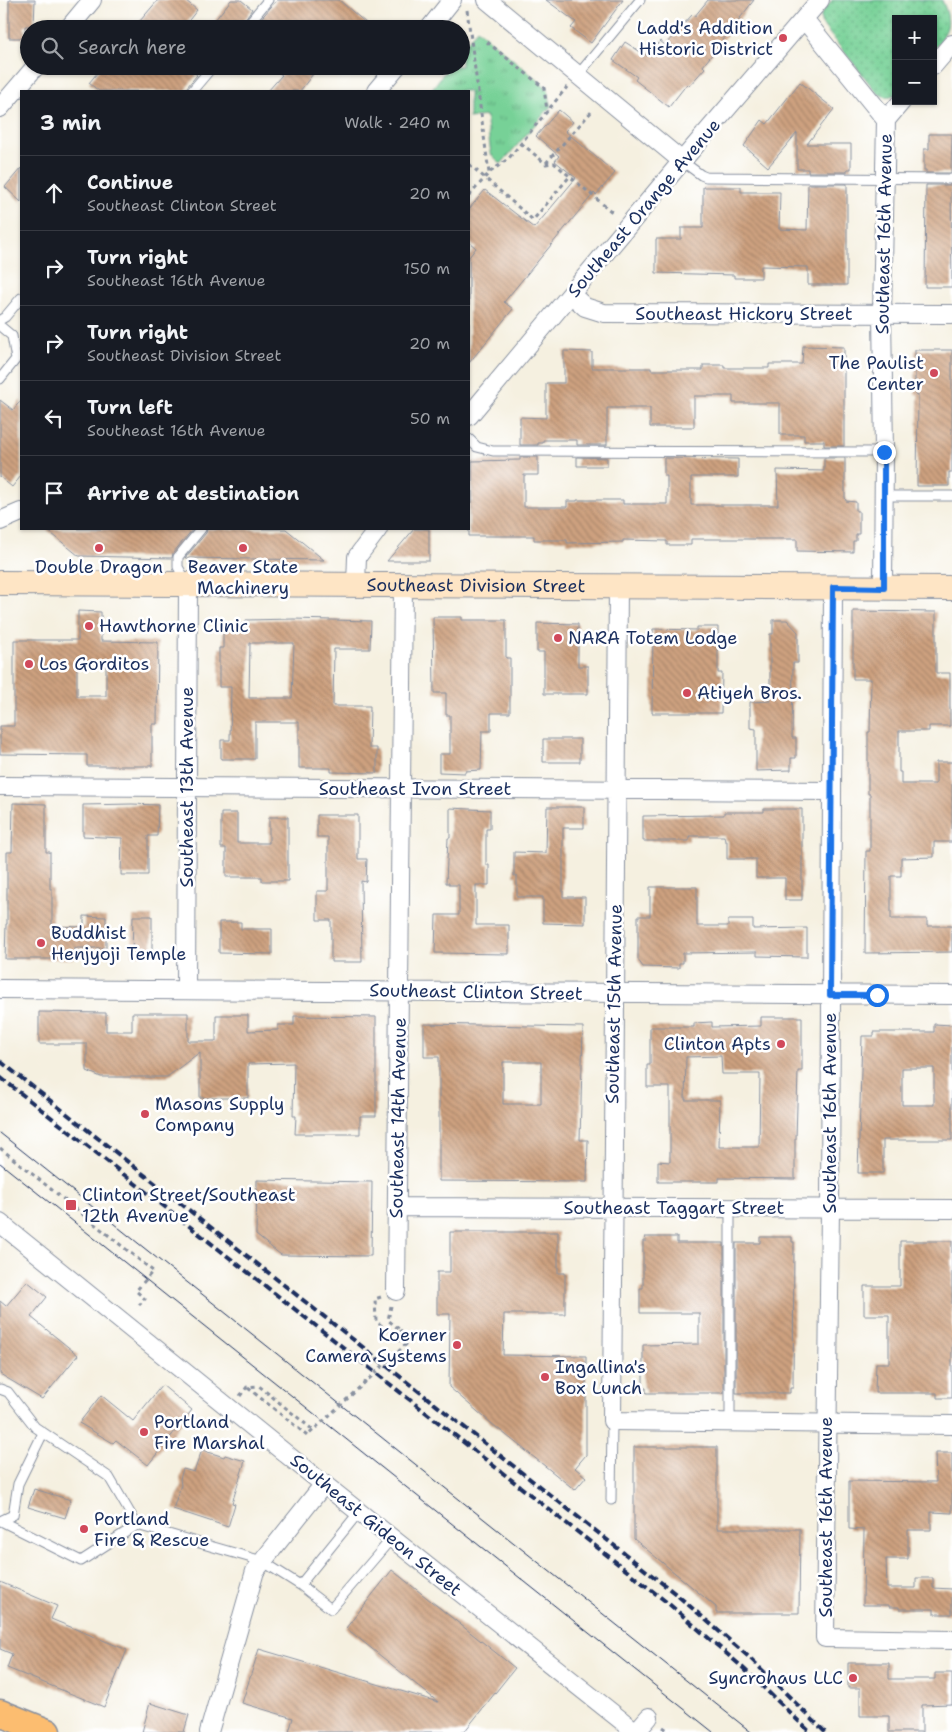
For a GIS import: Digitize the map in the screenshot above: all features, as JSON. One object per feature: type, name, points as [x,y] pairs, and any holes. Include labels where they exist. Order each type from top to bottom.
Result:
[{"type":"main road","name":"Southeast Division Street","points":[[0,583],[952,588]]},
{"type":"main road","points":[[0,1713],[47,1732]]},
{"type":"street","points":[[75,20],[92,0]]},
{"type":"street","points":[[487,0],[572,81],[682,161]]},
{"type":"street","name":"Southeast Orange Avenue","points":[[470,415],[682,161],[820,0]]},
{"type":"street","points":[[439,20],[460,3]]},
{"type":"street","name":"Southeast 16th Avenue","points":[[804,19],[886,120]]},
{"type":"street","points":[[937,61],[952,44]]},
{"type":"street","points":[[0,108],[28,75]]},
{"type":"street","points":[[377,90],[389,75]]},
{"type":"street","name":"Southeast 16th Avenue","points":[[884,588],[882,314],[886,120],[899,105]]},
{"type":"street","name":"Southeast Hickory Street","points":[[572,295],[585,307],[604,313],[952,314]]},
{"type":"street","points":[[0,521],[20,512]]},
{"type":"street","points":[[356,584],[357,557],[377,530]]},
{"type":"street","name":"Southeast 13th Avenue","points":[[186,990],[188,584]]},
{"type":"street","name":"Southeast 14th Avenue","points":[[396,1291],[403,585]]},
{"type":"street","name":"Southeast 15th Avenue","points":[[612,1422],[618,586]]},
{"type":"street","name":"Southeast 16th Avenue","points":[[833,587],[826,1638],[952,1640]]},
{"type":"street","name":"Southeast Ivon Street","points":[[0,786],[831,791]]},
{"type":"street","name":"Southeast Clinton Street","points":[[0,989],[952,995]]},
{"type":"street","name":"Southeast Taggart Street","points":[[396,1206],[952,1210]]},
{"type":"street","name":"Southeast Gideon Street","points":[[0,1223],[636,1732],[655,1721]]},
{"type":"street","points":[[612,1422],[952,1425]]},
{"type":"street","points":[[209,1732],[255,1571],[324,1484]]},
{"type":"lane","points":[[251,20],[268,0]]},
{"type":"lane","points":[[572,81],[640,0]]},
{"type":"lane","points":[[193,90],[205,75]]},
{"type":"lane","points":[[682,161],[706,177],[952,179]]},
{"type":"lane","points":[[0,320],[5,317],[20,299]]},
{"type":"lane","points":[[0,326],[12,336],[16,359],[0,379]]},
{"type":"lane","points":[[470,440],[477,447],[493,451],[884,452]]},
{"type":"lane","points":[[884,496],[952,496]]},
{"type":"lane","points":[[188,584],[178,567],[178,557],[200,530]]},
{"type":"lane","points":[[730,1209],[730,1423]]},
{"type":"lane","points":[[0,1389],[8,1392],[35,1428],[109,1477],[137,1525],[262,1561],[300,1585],[331,1609],[392,1538]]},
{"type":"lane","points":[[611,1500],[612,1422]]},
{"type":"lane","points":[[0,1521],[13,1515],[18,1484],[43,1433]]},
{"type":"lane","points":[[300,1585],[359,1512]]},
{"type":"lane","points":[[0,1521],[80,1561],[137,1525]]},
{"type":"path","points":[[460,3],[463,20]]},
{"type":"path","points":[[487,42],[544,88],[547,111]]},
{"type":"path","points":[[470,64],[488,173]]},
{"type":"path","points":[[470,195],[488,173],[509,158],[572,81]]},
{"type":"path","points":[[546,164],[595,108]]},
{"type":"path","points":[[521,143],[546,164],[554,163],[612,212]]},
{"type":"path","points":[[470,165],[533,220],[570,176]]},
{"type":"path","points":[[0,1148],[153,1271],[136,1291],[145,1299],[139,1305]]},
{"type":"path","points":[[247,1387],[307,1436],[412,1339],[388,1320],[396,1291]]},
{"type":"path","points":[[375,1303],[376,1321],[405,1345]]},
{"type":"path","points":[[229,1408],[247,1387],[259,1386],[313,1430]]},
{"type":"path","points":[[655,1721],[670,1732]]},
{"type":"green space","points":[[832,0],[942,0],[948,21],[946,31],[937,45],[937,15],[892,15],[892,96],[884,96],[877,93],[821,23],[821,14]]},
{"type":"green space","points":[[477,29],[548,89],[551,106],[501,164],[491,154],[486,116],[470,118],[470,90],[432,89],[442,75],[470,75],[470,38]]},
{"type":"building","points":[[9,0],[35,0],[34,20],[20,20],[20,38],[9,38]]},
{"type":"building","points":[[158,0],[185,0],[197,10],[189,20],[141,20]]},
{"type":"building","points":[[231,0],[241,0],[252,9],[244,20],[215,20]]},
{"type":"building","points":[[277,0],[339,0],[362,20],[260,20]]},
{"type":"building","points":[[546,0],[623,0],[591,43],[571,28],[576,22]]},
{"type":"building","points":[[708,0],[754,0],[703,66],[705,68],[689,86],[687,84],[669,107],[635,80],[637,77],[613,60],[625,42],[647,56],[660,41],[665,45],[692,15],[694,17]]},
{"type":"building","points":[[96,75],[197,75],[186,90],[98,90],[89,83]]},
{"type":"building","points":[[282,75],[312,75],[301,90],[269,90]]},
{"type":"building","points":[[800,82],[834,109],[807,144],[851,144],[851,169],[847,169],[847,172],[808,172],[808,169],[797,169],[797,133],[768,167],[744,146],[762,120],[767,124]]},
{"type":"building","points":[[559,110],[573,122],[565,131],[615,173],[596,195],[594,193],[504,302],[513,309],[470,362],[470,256],[476,248],[470,243],[470,208],[485,190],[534,228],[576,178],[555,161],[559,156],[536,136]]},
{"type":"building","points":[[929,134],[952,134],[951,173],[926,173],[926,170],[924,170],[924,149],[929,149]]},
{"type":"building","points":[[20,169],[20,201],[5,187]]},
{"type":"building","points":[[808,184],[847,184],[847,285],[808,285],[808,267],[761,266],[761,278],[734,278],[734,275],[656,273],[656,239],[681,239],[681,228],[703,228],[703,187],[741,187],[741,192],[780,192],[779,229],[807,230]]},
{"type":"building","points":[[926,185],[951,185],[952,287],[925,287]]},
{"type":"building","points":[[803,346],[844,347],[844,446],[824,446],[824,441],[804,441],[804,435],[780,435],[780,403],[733,403],[733,396],[694,396],[694,427],[650,427],[650,408],[607,408],[607,445],[577,445],[577,440],[543,440],[543,443],[538,443],[538,445],[520,445],[520,417],[546,418],[546,383],[564,383],[564,351],[592,352],[592,368],[703,370],[703,365],[724,365],[724,368],[769,368],[769,364],[802,364]]},
{"type":"building","points":[[915,350],[952,350],[952,472],[949,472],[949,486],[917,486],[918,395],[915,395]]},
{"type":"building","points":[[0,400],[13,410],[20,401],[20,477],[12,487],[0,477]]},
{"type":"building","points":[[520,457],[538,457],[538,475],[524,475],[524,507],[567,507],[567,501],[577,500],[623,500],[623,504],[667,504],[667,476],[664,476],[664,458],[738,459],[738,477],[691,477],[691,505],[778,505],[777,470],[824,471],[824,458],[845,458],[845,497],[846,501],[856,502],[856,511],[859,511],[859,534],[856,534],[856,541],[853,541],[853,552],[797,551],[797,539],[691,539],[691,545],[667,545],[667,541],[623,540],[623,542],[567,543],[567,540],[534,540],[534,536],[469,536],[470,502],[472,502],[472,461],[520,460]]},
{"type":"building","points":[[577,457],[607,458],[607,466],[577,466]]},
{"type":"building","points":[[47,530],[192,530],[173,553],[172,558],[79,556]]},
{"type":"building","name":"Beaver State Machinery","points":[[207,530],[287,530],[324,560],[185,558]]},
{"type":"building","points":[[413,530],[429,530],[429,561],[387,561]]},
{"type":"building","points":[[78,611],[101,612],[101,641],[158,642],[157,724],[152,724],[152,766],[87,766],[87,755],[0,754],[0,726],[14,726],[14,640],[78,640]],"holes":[[[77,666],[106,666],[106,696],[77,696]]]},
{"type":"building","points":[[853,611],[936,612],[936,673],[950,673],[950,726],[929,726],[929,731],[899,731],[899,772],[901,772],[901,784],[936,784],[936,762],[952,762],[952,842],[934,842],[934,857],[901,858],[901,876],[891,876],[891,919],[927,919],[927,926],[952,926],[952,952],[865,953],[866,851],[870,851],[868,732],[870,732],[871,679],[853,679]]},
{"type":"building","points":[[433,617],[462,617],[462,620],[506,620],[506,658],[510,658],[510,713],[491,713],[491,731],[482,731],[481,770],[465,771],[465,773],[439,772],[439,754],[450,754],[450,715],[446,715],[446,693],[434,693]]},
{"type":"building","points":[[246,620],[371,621],[370,649],[334,649],[333,706],[370,706],[369,748],[377,748],[377,773],[331,772],[331,768],[299,768],[299,722],[255,722],[255,759],[221,759],[221,740],[230,740],[231,687],[219,687],[219,648],[223,648],[223,624],[246,624]],"holes":[[[250,643],[294,643],[292,698],[249,698]]]},
{"type":"building","points":[[773,620],[787,620],[798,632],[798,663],[793,663],[792,738],[796,738],[796,758],[791,758],[791,770],[756,771],[756,729],[750,728],[750,702],[770,701],[770,634],[773,634]]},
{"type":"building","points":[[537,623],[578,624],[578,666],[588,666],[588,694],[544,694],[544,652],[537,652]]},
{"type":"building","name":"Atiyeh Bros.","points":[[697,627],[718,627],[718,673],[722,673],[721,713],[652,713],[653,629],[697,630]]},
{"type":"building","points":[[543,739],[580,739],[580,762],[543,762]]},
{"type":"building","points":[[13,803],[46,804],[46,852],[50,852],[52,926],[84,927],[84,916],[106,917],[106,948],[75,948],[75,959],[5,959],[7,852],[12,852]]},
{"type":"building","points":[[83,805],[158,805],[157,836],[148,836],[148,875],[121,875],[122,838],[83,836]]},
{"type":"building","points":[[547,807],[584,807],[584,828],[563,828],[563,897],[585,897],[585,924],[543,923],[543,897],[517,897],[517,876],[514,876],[514,852],[546,853]]},
{"type":"building","points":[[450,808],[490,810],[490,829],[486,829],[486,865],[489,865],[489,885],[476,885],[476,925],[509,925],[509,954],[435,953],[436,915],[459,915],[459,885],[449,885],[449,883],[446,883],[448,838],[450,838]]},
{"type":"building","points":[[764,809],[802,809],[802,900],[785,900],[785,878],[756,878],[756,859],[727,859],[727,841],[725,841],[724,836],[689,836],[689,841],[643,841],[643,816],[724,815],[724,812],[764,812]]},
{"type":"building","points":[[221,813],[237,813],[237,843],[269,843],[269,817],[288,817],[288,881],[262,881],[262,877],[226,877],[226,848],[221,848]]},
{"type":"building","points":[[317,815],[358,815],[358,859],[367,859],[366,882],[361,881],[362,962],[331,962],[331,920],[317,920],[317,891],[328,891],[328,837],[317,837]]},
{"type":"building","points":[[650,887],[697,887],[697,926],[728,926],[728,920],[753,920],[753,929],[807,928],[807,957],[757,956],[757,952],[683,953],[683,963],[679,963],[679,968],[643,967],[638,960],[638,916],[650,916]]},
{"type":"building","points":[[133,916],[152,916],[152,955],[132,955]]},
{"type":"building","points":[[219,922],[241,922],[241,929],[272,929],[272,954],[219,953]]},
{"type":"building","points":[[39,1012],[106,1013],[106,1031],[132,1031],[132,1013],[188,1013],[188,1041],[216,1041],[216,1015],[248,1015],[248,1031],[278,1030],[278,1025],[294,1025],[294,1016],[376,1017],[376,1116],[360,1116],[360,1134],[295,1134],[296,1116],[293,1116],[294,1063],[248,1064],[248,1098],[200,1098],[200,1052],[167,1077],[101,1077],[87,1071],[87,1044],[39,1044]]},
{"type":"building","points":[[761,1017],[802,1017],[802,1071],[798,1071],[795,1179],[719,1178],[719,1182],[658,1182],[658,1161],[670,1162],[670,1087],[647,1087],[647,1065],[650,1065],[650,1027],[694,1027],[694,1023],[712,1022],[712,1027],[761,1026]],"holes":[[[721,1056],[722,1074],[760,1074],[759,1147],[719,1147],[720,1100],[685,1100],[686,1057]]]},
{"type":"building","points":[[424,1024],[583,1027],[580,1140],[588,1140],[587,1182],[439,1181],[439,1057],[424,1057]],"holes":[[[503,1062],[541,1062],[541,1104],[503,1104]]]},
{"type":"building","points":[[934,1024],[952,1025],[952,1140],[883,1140],[883,1173],[858,1173],[862,1036],[874,1036],[874,1032],[934,1032]],"holes":[[[902,1068],[934,1068],[934,1105],[902,1105]]]},
{"type":"building","points":[[257,1180],[372,1182],[371,1256],[281,1255],[256,1235]]},
{"type":"building","points":[[450,1232],[558,1232],[558,1273],[565,1273],[565,1314],[504,1314],[503,1355],[586,1356],[586,1455],[575,1468],[586,1477],[575,1490],[449,1387],[450,1314],[437,1314],[437,1272],[450,1272]]},
{"type":"building","points":[[645,1237],[677,1237],[677,1243],[724,1243],[724,1393],[646,1393],[646,1388],[643,1388],[643,1345],[699,1344],[699,1313],[640,1313],[640,1288],[643,1288],[643,1241],[646,1241]]},
{"type":"building","points":[[760,1237],[792,1237],[792,1242],[794,1242],[793,1388],[790,1388],[790,1393],[736,1393],[736,1243],[760,1243]]},
{"type":"building","points":[[900,1241],[952,1241],[952,1398],[937,1398],[937,1393],[875,1393],[876,1363],[889,1363],[889,1315],[864,1315],[864,1286],[900,1286]]},
{"type":"building","points":[[27,1281],[47,1297],[31,1317],[78,1355],[42,1399],[0,1374],[0,1301],[6,1306]]},
{"type":"building","points":[[162,1385],[192,1410],[148,1465],[116,1440],[113,1443],[79,1423],[101,1395],[133,1421]]},
{"type":"building","points":[[634,1447],[717,1447],[717,1529],[800,1529],[799,1613],[716,1613],[716,1607],[634,1539]]},
{"type":"building","points":[[202,1450],[245,1461],[232,1503],[235,1504],[228,1527],[173,1509],[181,1485],[180,1479],[183,1469],[194,1472]]},
{"type":"building","points":[[935,1453],[952,1453],[952,1513],[931,1512],[931,1530],[908,1530],[908,1559],[886,1559],[887,1588],[916,1588],[916,1578],[933,1578],[933,1588],[952,1589],[952,1614],[934,1614],[934,1609],[899,1609],[899,1607],[889,1607],[889,1605],[863,1605],[864,1530],[849,1529],[849,1481],[936,1482]]},
{"type":"building","points":[[34,1489],[71,1500],[65,1518],[28,1507]]},
{"type":"building","points":[[392,1570],[515,1668],[464,1732],[289,1732],[293,1718],[242,1703],[259,1649],[438,1702],[346,1628]]},
{"type":"building","points":[[0,1582],[57,1606],[51,1619],[127,1650],[104,1707],[7,1668],[12,1654],[0,1649]]},
{"type":"building","points":[[848,1663],[889,1663],[889,1679],[935,1679],[935,1673],[952,1673],[952,1704],[922,1705],[922,1732],[889,1732],[889,1716],[860,1716],[860,1688],[848,1688]]},
{"type":"building","points":[[150,1703],[189,1715],[184,1732],[142,1732]]},
{"type":"tram line","points":[[0,1133],[751,1732]]},
{"type":"tram line","points":[[0,1163],[713,1732]]},
{"type":"railway","points":[[0,1061],[677,1595],[750,1658],[825,1732]]},
{"type":"railway","points":[[0,1077],[669,1604],[741,1666],[810,1732]]},
{"type":"place","name":"Ladd's Addition Historic District","points":[[783,38]]},
{"type":"place","name":"The Paulist Center","points":[[934,373]]},
{"type":"place","name":"Double Dragon","points":[[99,548]]},
{"type":"place","name":"Beaver State Machinery","points":[[243,548]]},
{"type":"place","name":"Hawthorne Clinic","points":[[89,626]]},
{"type":"place","name":"NARA Totem Lodge","points":[[558,638]]},
{"type":"place","name":"Los Gorditos","points":[[29,664]]},
{"type":"place","name":"Atiyeh Bros.","points":[[687,693]]},
{"type":"place","name":"Buddhist Henjyoji Temple","points":[[41,943]]},
{"type":"place","name":"Clinton Apts","points":[[781,1044]]},
{"type":"place","name":"Masons Supply Company","points":[[145,1114]]},
{"type":"place","name":"Clinton Street/Southeast 12th Avenue","points":[[71,1205]]},
{"type":"place","name":"Koerner Camera Systems","points":[[457,1345]]},
{"type":"place","name":"Ingallina's Box Lunch","points":[[545,1377]]},
{"type":"place","name":"Portland Fire Marshal","points":[[144,1432]]},
{"type":"place","name":"Portland Fire & Rescue","points":[[84,1529]]},
{"type":"place","name":"Syncrohaus LLC","points":[[853,1678]]},
{"type":"route","points":[[877,995],[830,995],[833,587],[884,588],[884,452]]}]
